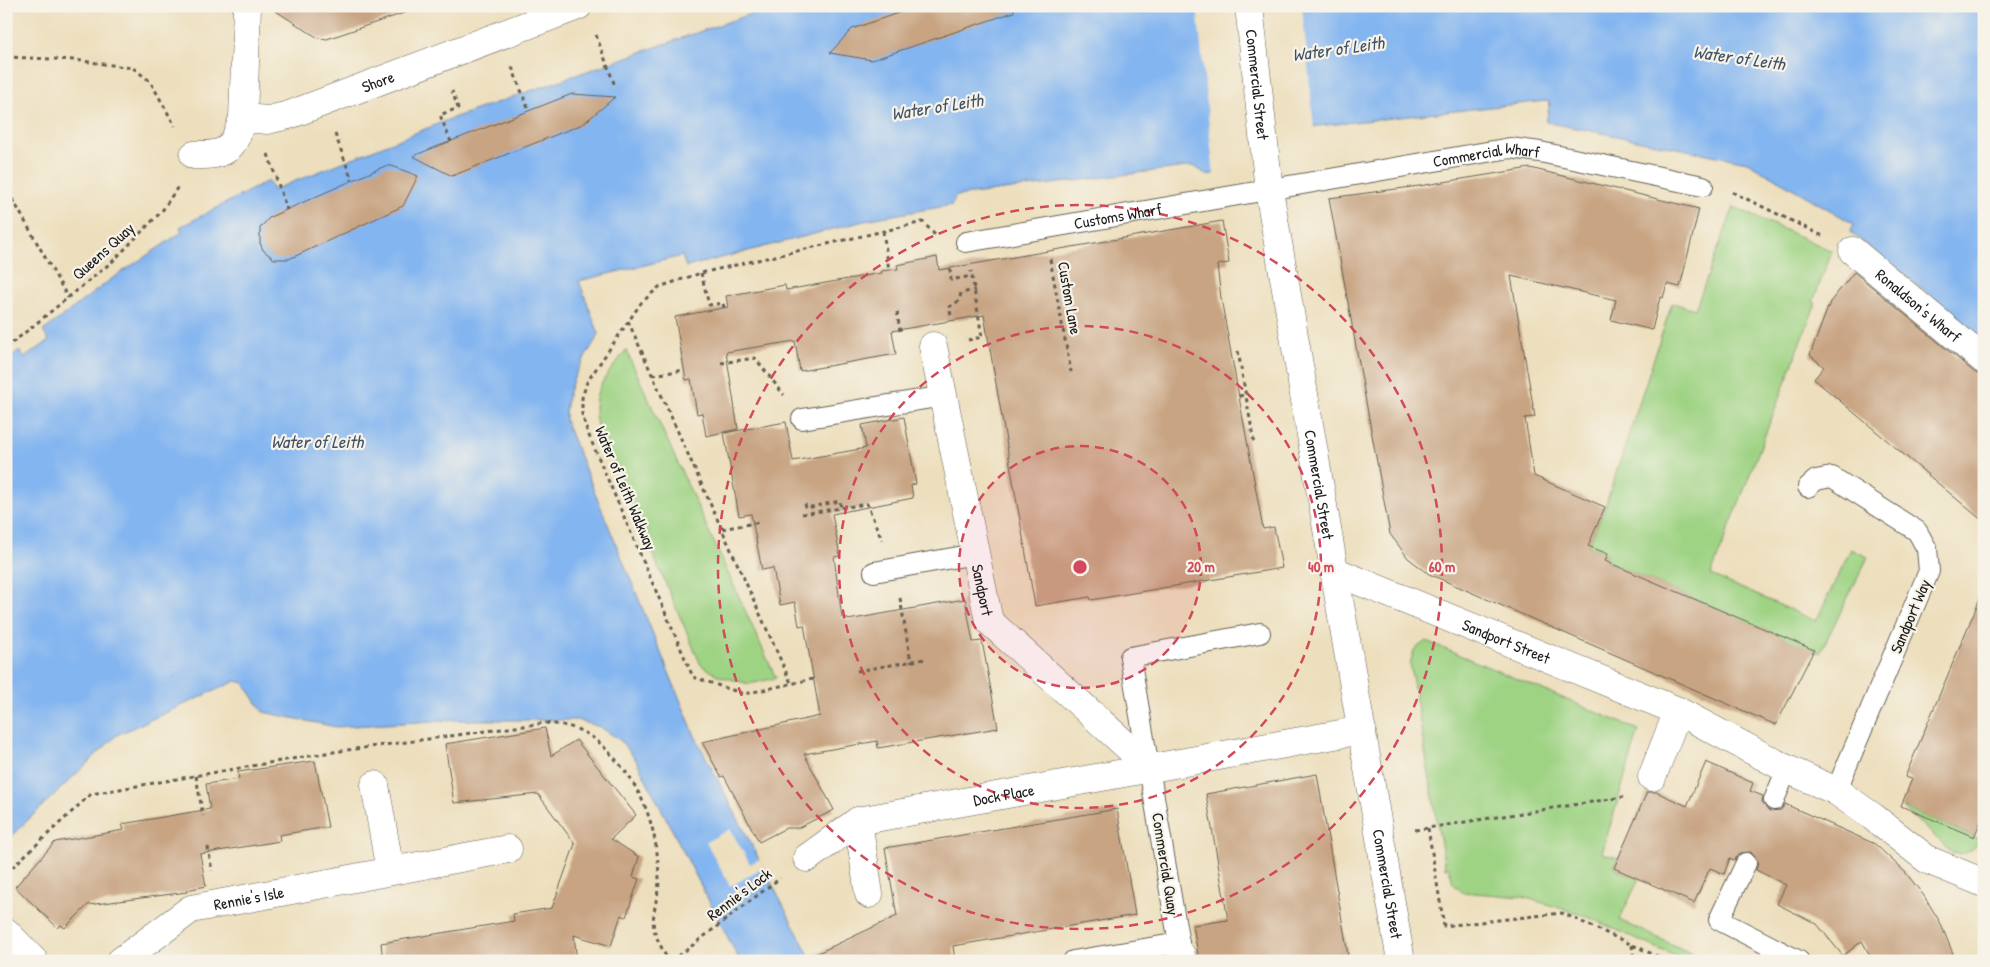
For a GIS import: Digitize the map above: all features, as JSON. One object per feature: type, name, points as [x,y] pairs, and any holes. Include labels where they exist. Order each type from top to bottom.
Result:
[{"type":"street","points":[[194,155],[214,156],[227,150],[236,141],[250,119],[247,6]]},
{"type":"street","name":"Shore","points":[[250,119],[279,118],[578,6]]},
{"type":"street","name":"Commercial Street","points":[[1249,6],[1268,183],[1401,961]]},
{"type":"street","name":"Ronaldson's Wharf","points":[[1853,251],[1984,360]]},
{"type":"street","name":"Sandport","points":[[933,346],[989,621],[1150,767]]},
{"type":"street","name":"Sandport Street","points":[[1334,571],[1678,711],[1787,769]]},
{"type":"street","points":[[1652,777],[1678,711]]},
{"type":"street","name":"Dock Place","points":[[807,858],[858,821],[1362,730]]},
{"type":"street","points":[[1787,769],[1836,791],[1928,860],[1984,883]]},
{"type":"street","points":[[375,785],[390,871]]},
{"type":"street","points":[[858,821],[869,894]]},
{"type":"street","name":"Rennie's Isle","points":[[122,960],[191,908],[508,850]]},
{"type":"street","points":[[6,932],[34,961]]},
{"type":"lane","name":"Commercial Wharf","points":[[1268,183],[1510,148],[1540,152],[1703,186]]},
{"type":"lane","name":"Customs Wharf","points":[[966,242],[1045,229],[1268,183]]},
{"type":"lane","points":[[802,419],[944,396]]},
{"type":"lane","name":"Sandport Way","points":[[1808,487],[1816,480],[1832,477],[1917,532],[1927,549],[1929,571],[1836,791]]},
{"type":"lane","points":[[874,572],[975,554]]},
{"type":"lane","points":[[1150,767],[1130,657],[1260,632]]},
{"type":"lane","name":"Commercial Quay","points":[[1150,767],[1181,953]]},
{"type":"lane","points":[[1774,800],[1787,769]]},
{"type":"lane","points":[[1746,863],[1719,920],[1798,961]]},
{"type":"lane","points":[[1082,960],[1181,953]]},
{"type":"path","points":[[595,33],[615,86]]},
{"type":"path","points":[[500,36],[528,111]]},
{"type":"path","points":[[6,57],[75,60],[132,68],[150,82],[194,155]]},
{"type":"path","points":[[439,58],[458,108],[440,115],[451,142]]},
{"type":"path","points":[[324,102],[352,180]]},
{"type":"path","points":[[250,119],[287,210]]},
{"type":"path","name":"Queens Quay","points":[[6,348],[113,261],[162,212],[178,188],[180,176],[194,155]]},
{"type":"path","points":[[6,176],[13,200],[68,298]]},
{"type":"path","points":[[1703,186],[1735,193],[1853,251]]},
{"type":"path","name":"Water of Leith Walkway","points":[[813,678],[744,694],[693,677],[587,431],[582,414],[582,398],[587,382],[641,302],[659,287],[701,273],[923,222],[946,247],[966,242]]},
{"type":"path","name":"Custom Lane","points":[[1045,229],[1071,372]]},
{"type":"path","points":[[883,231],[889,270]]},
{"type":"path","points":[[933,346],[982,337],[966,242]]},
{"type":"path","points":[[701,273],[709,305],[723,303],[724,308]]},
{"type":"path","points":[[950,307],[959,301],[961,293],[975,290]]},
{"type":"path","points":[[628,321],[791,683]]},
{"type":"path","points":[[1238,351],[1254,442]]},
{"type":"path","points":[[721,363],[755,358],[802,419]]},
{"type":"path","points":[[653,375],[684,370]]},
{"type":"path","points":[[1239,396],[1245,395]]},
{"type":"path","points":[[805,504],[806,508],[840,501],[841,508]]},
{"type":"path","points":[[802,514],[867,504],[895,568],[911,662]]},
{"type":"path","points":[[722,529],[760,522]]},
{"type":"path","points":[[857,671],[926,659]]},
{"type":"path","points":[[196,776],[202,816]]},
{"type":"path","points":[[1380,836],[1632,795],[1640,778],[1652,777]]},
{"type":"path","points":[[1428,828],[1444,926],[1562,913],[1668,961]]},
{"type":"path","name":"Rennie's Lock","points":[[672,961],[807,858]]},
{"type":"path","points":[[1632,944],[1634,961]]},
{"type":"green space","points":[[1734,207],[1832,251],[1813,302],[1816,303],[1711,575],[1816,621],[1851,549],[1868,557],[1820,653],[1605,561],[1608,554],[1588,546],[1605,507],[1672,303],[1695,309]]},
{"type":"green space","points":[[626,350],[776,678],[749,684],[719,676],[701,665],[597,426],[595,402],[597,393]]},
{"type":"green space","points":[[1426,641],[1639,730],[1602,853],[1618,858],[1614,868],[1639,879],[1619,920],[1708,961],[1686,961],[1583,915],[1523,897],[1462,892],[1453,883],[1449,868],[1445,868],[1410,664],[1414,650]]},
{"type":"green space","points":[[1901,806],[1980,840],[1968,852],[1961,854],[1952,852]]},
{"type":"water","name":"Water of Leith","points":[[773,6],[1984,6],[1984,341],[1958,317],[1850,232],[1854,224],[1747,162],[1546,122],[1550,103],[1546,101],[1309,127],[1221,172],[1207,175],[1194,166],[956,196],[952,205],[876,218],[686,267],[682,256],[579,281],[599,334],[571,385],[565,420],[695,736],[812,961],[740,961],[636,760],[620,740],[600,727],[577,720],[452,720],[336,727],[263,712],[244,683],[236,681],[117,735],[6,841],[6,362],[19,350],[24,358],[49,341],[43,331],[110,280],[182,232],[180,227],[268,181],[273,190],[450,119]]},
{"type":"pier","points":[[1197,6],[1302,6],[1314,129],[1214,176]]},
{"type":"pier","points":[[730,829],[750,864],[760,859],[764,868],[730,886],[706,842]]},
{"type":"building","points":[[268,6],[406,6],[407,12],[327,39],[318,38]]},
{"type":"building","points":[[918,6],[1013,6],[1014,12],[872,60],[830,53],[852,29]]},
{"type":"building","points":[[572,94],[615,97],[583,124],[452,176],[413,156]]},
{"type":"building","points":[[385,166],[392,166],[418,176],[403,206],[289,259],[274,259],[263,250],[260,243],[260,228],[270,217]]},
{"type":"building","points":[[1530,168],[1699,209],[1680,287],[1667,284],[1663,298],[1660,297],[1652,330],[1611,320],[1616,300],[1511,276],[1535,417],[1525,418],[1534,476],[1605,507],[1588,546],[1608,554],[1605,561],[1814,650],[1776,725],[1429,574],[1408,558],[1390,534],[1329,198]]},
{"type":"building","points":[[1222,221],[1229,263],[1217,265],[1221,298],[1263,529],[1274,527],[1282,568],[1091,600],[1090,597],[1035,606],[984,315],[892,331],[896,354],[800,371],[795,341],[726,352],[738,429],[706,436],[702,413],[697,414],[691,379],[686,380],[675,317],[728,307],[726,296],[785,285],[786,290],[882,273],[881,271],[898,269],[897,265],[937,257],[939,270]]},
{"type":"building","points":[[1854,272],[1974,372],[1984,378],[1984,522],[1814,379],[1824,367],[1810,355],[1830,302]]},
{"type":"building","points":[[904,417],[916,484],[911,485],[913,498],[832,514],[840,556],[834,557],[842,618],[847,618],[848,620],[965,599],[973,642],[982,641],[998,728],[878,748],[877,741],[804,754],[834,810],[798,828],[786,828],[759,842],[724,776],[721,777],[702,742],[820,716],[804,625],[799,626],[795,602],[780,605],[773,568],[762,570],[751,514],[739,516],[724,433],[786,422],[793,461],[866,448],[862,425]]},
{"type":"building","points":[[1983,591],[1984,814],[1974,837],[1901,806],[1912,779],[1905,777]]},
{"type":"building","points":[[545,728],[551,756],[576,740],[636,815],[611,839],[639,857],[633,877],[639,879],[626,917],[621,915],[611,946],[574,935],[577,961],[383,961],[381,943],[514,921],[513,914],[552,908],[575,844],[538,794],[454,803],[445,744]]},
{"type":"building","points":[[315,761],[328,827],[279,835],[280,841],[200,854],[206,886],[187,890],[187,892],[88,905],[65,928],[61,925],[58,928],[15,887],[55,842],[124,830],[122,824],[210,809],[206,784],[239,779],[238,772]]},
{"type":"building","points":[[1706,762],[1753,783],[1750,791],[1763,796],[1762,802],[1769,811],[1781,810],[1785,804],[1875,844],[1906,873],[1924,896],[1940,922],[1956,961],[1873,961],[1862,941],[1843,956],[1817,924],[1777,904],[1786,885],[1756,870],[1758,862],[1751,852],[1740,853],[1734,860],[1730,858],[1724,874],[1710,868],[1694,903],[1614,868],[1647,792],[1656,792],[1687,806]]},
{"type":"building","points":[[1317,774],[1349,961],[1199,961],[1193,925],[1228,920],[1206,794]]},
{"type":"building","points":[[1117,809],[1135,915],[953,946],[955,961],[801,961],[897,916],[885,848]]}]
